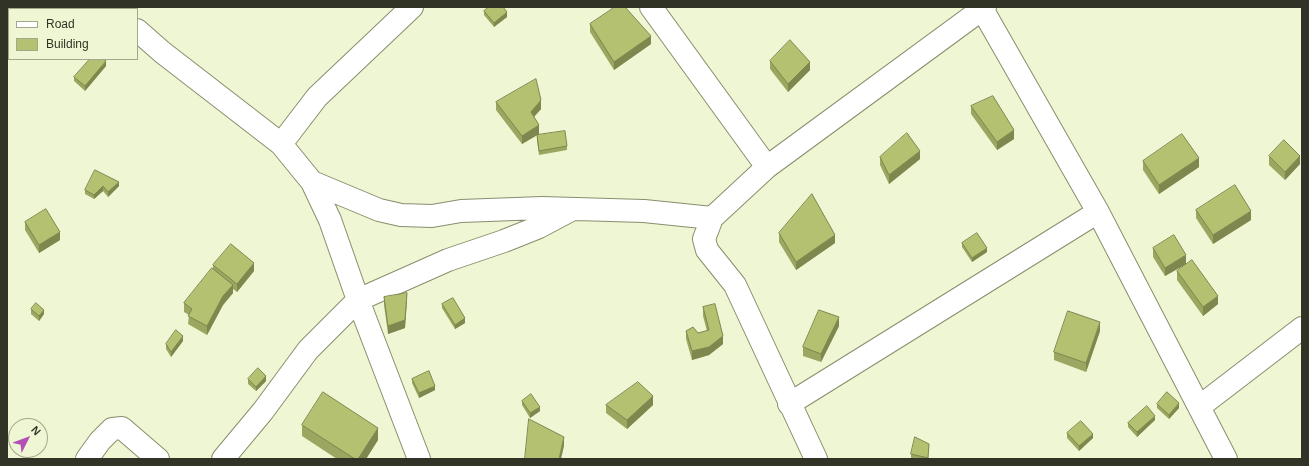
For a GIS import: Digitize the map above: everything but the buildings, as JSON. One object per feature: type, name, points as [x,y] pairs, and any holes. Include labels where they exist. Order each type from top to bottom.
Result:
[{"type":"street","points":[[281,144],[317,97],[412,7]]},
{"type":"street","points":[[651,7],[767,167]]},
{"type":"street","points":[[816,459],[788,404],[735,286],[707,250],[704,239],[712,218],[767,167],[982,8],[1098,212],[1226,459]]},
{"type":"street","points":[[138,31],[162,52],[281,144],[312,182],[330,220],[358,300],[419,459]]},
{"type":"street","points":[[312,182],[379,210],[401,215],[432,216],[461,211],[542,208],[644,211],[712,218]]},
{"type":"street","points":[[223,459],[263,411],[308,350],[358,300],[448,260],[539,227],[573,209]]},
{"type":"street","points":[[788,404],[1098,212]]},
{"type":"street","points":[[1199,407],[1302,328]]},
{"type":"street","points":[[87,459],[100,440],[112,429],[122,428],[158,459]]}]
